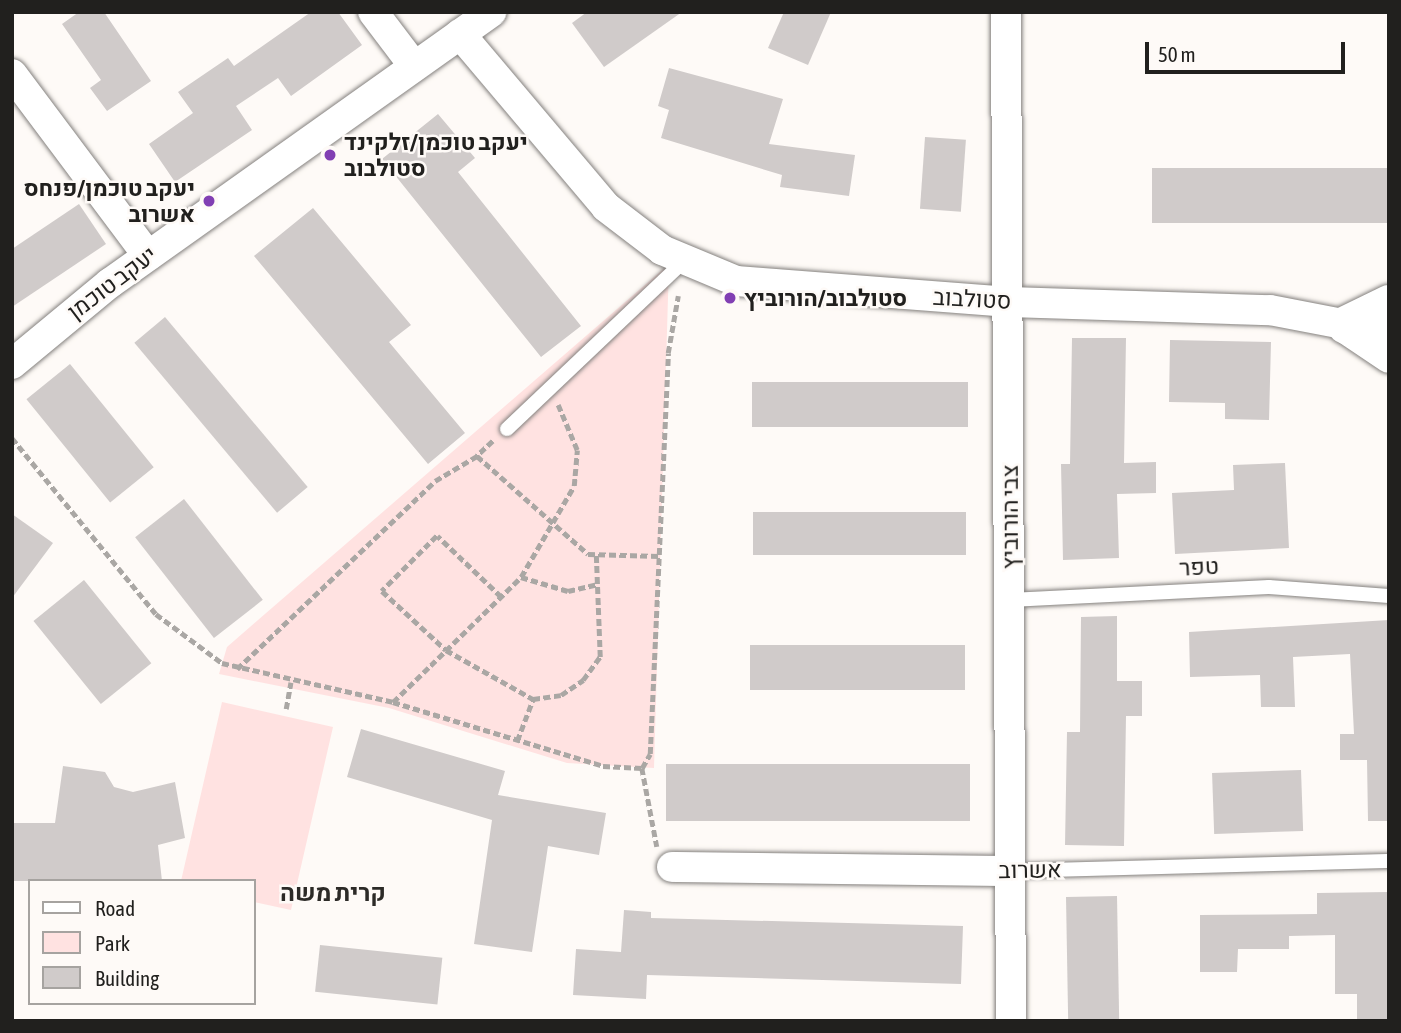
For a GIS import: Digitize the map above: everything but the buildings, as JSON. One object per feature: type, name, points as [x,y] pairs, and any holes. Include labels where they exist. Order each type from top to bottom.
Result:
[{"type":"street","points":[[373,12],[414,66]]},
{"type":"street","name":"יעקב טוכמן","points":[[12,364],[148,256],[491,12]]},
{"type":"street","name":"צבי הורוביץ","points":[[1006,12],[1010,600],[1008,871],[1011,1021]]},
{"type":"street","name":"סטולבוב","points":[[460,34],[606,207],[691,264],[769,286],[1009,302],[1220,307],[1389,333]]},
{"type":"street","points":[[12,75],[148,256]]},
{"type":"street","points":[[1339,324],[1389,304]]},
{"type":"street","name":"סטולבוב","points":[[1339,324],[1389,358]]},
{"type":"street","name":"אשרוב","points":[[671,867],[1008,871]]},
{"type":"lane","points":[[507,429],[691,264]]},
{"type":"lane","name":"טפר","points":[[1010,600],[1269,587],[1389,596]]},
{"type":"lane","name":"אשרוב","points":[[1008,871],[1389,860]]},
{"type":"path","points":[[671,867],[657,849],[642,768],[650,754],[668,353],[679,294],[691,264]]},
{"type":"path","points":[[393,702],[522,577],[555,524],[574,486],[577,450],[568,417],[547,391]]},
{"type":"path","points":[[237,669],[435,481],[477,456],[507,429]]},
{"type":"path","points":[[12,438],[156,614],[201,652],[237,669],[393,702],[603,766],[642,768]]},
{"type":"path","points":[[477,456],[555,524],[596,554],[659,556]]},
{"type":"path","points":[[501,597],[437,536],[382,591],[446,650],[533,699],[561,695],[583,680],[600,657],[596,554]]},
{"type":"path","points":[[522,577],[568,591],[598,584]]},
{"type":"path","points":[[286,709],[291,682]]},
{"type":"path","points":[[517,741],[533,699]]},
{"type":"green space","points":[[669,264],[654,768],[567,763],[389,708],[219,674],[227,647]]},
{"type":"green space","points":[[222,702],[333,727],[291,910],[256,902],[256,879],[181,879]]},
{"type":"place","name":"יעקב טוכמן/זלקינד סטולבוב","points":[[330,155]]},
{"type":"place","name":"יעקב טוכמן/פנחס אשרוב","points":[[209,201]]},
{"type":"place","name":"סטולבוב/הורוביץ","points":[[730,298]]},
{"type":"district","name":"קרית משה","points":[[333,893]]}]
